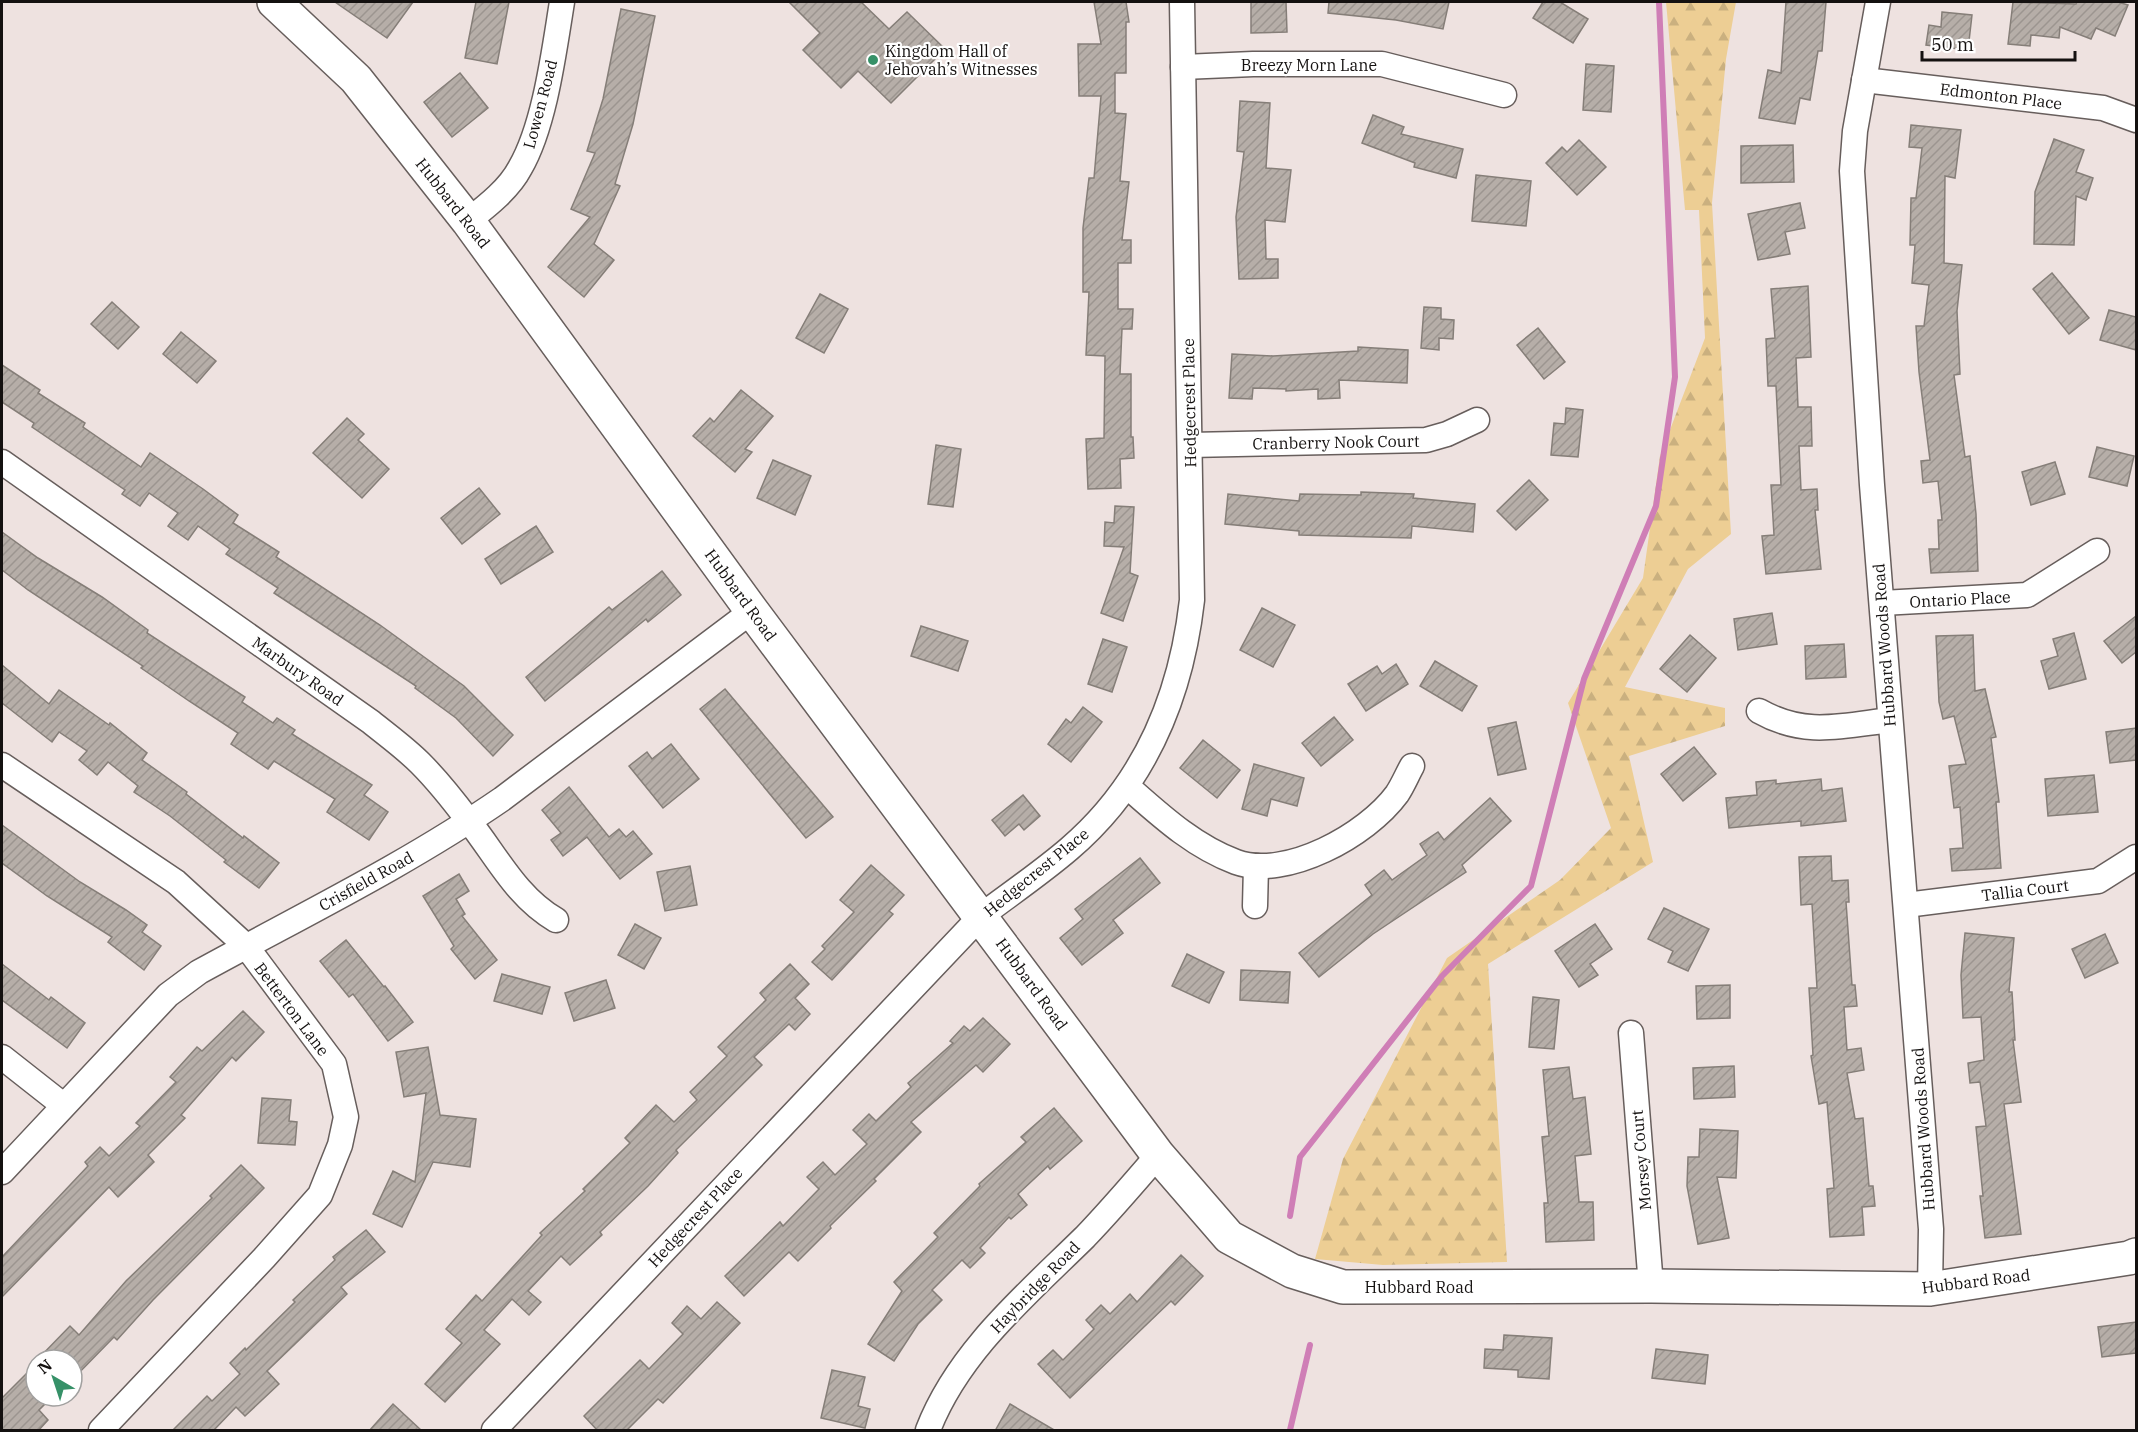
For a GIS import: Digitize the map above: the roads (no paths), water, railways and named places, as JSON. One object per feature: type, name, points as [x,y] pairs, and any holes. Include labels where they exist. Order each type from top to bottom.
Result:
[{"type":"main road","name":"Hubbard Road","points":[[274,2],[356,79],[468,221],[752,611],[1158,1155],[1229,1237],[1292,1271],[1343,1287],[1651,1286],[1930,1289],[2117,1260],[2136,1255]]},
{"type":"street","name":"Lowen Road","points":[[468,221],[488,205],[521,168],[532,142],[552,58],[562,2]]},
{"type":"street","name":"Hedgecrest Place","points":[[494,1431],[981,916],[1069,849],[1098,821],[1127,786],[1156,734],[1179,675],[1192,600],[1182,2]]},
{"type":"street","name":"Hubbard Woods Road","points":[[1878,2],[1855,131],[1852,171],[1872,485],[1930,1229],[1930,1289]]},
{"type":"street","name":"Breezy Morn Lane","points":[[1183,67],[1253,64],[1382,64],[1504,94]]},
{"type":"street","name":"Edmonton Place","points":[[1864,80],[2103,108],[2136,120]]},
{"type":"street","name":"Cranberry Nook Court","points":[[1190,445],[1426,440],[1447,434],[1477,420]]},
{"type":"street","name":"Marbury Road","points":[[2,462],[370,722],[420,763],[470,822],[505,873],[535,906],[556,920]]},
{"type":"street","name":"Ontario Place","points":[[1882,603],[2027,595],[2097,551]]},
{"type":"street","name":"Crisfield Road","points":[[2,1172],[168,994],[199,972],[425,849],[470,822],[752,611]]},
{"type":"street","points":[[1759,711],[1777,721],[1797,727],[1819,728],[1890,720]]},
{"type":"street","name":"Betterton Lane","points":[[2,765],[176,882],[246,946],[334,1064],[345,1117],[340,1145],[320,1195],[264,1258],[101,1431]]},
{"type":"street","points":[[1127,786],[1175,828],[1198,843],[1235,861],[1256,866],[1280,864],[1320,852],[1342,840],[1384,808],[1396,794],[1412,766]]},
{"type":"street","name":"Tallia Court","points":[[1906,905],[2098,881],[2136,857]]},
{"type":"street","points":[[1255,906],[1256,866]]},
{"type":"street","name":"Morsey Court","points":[[1631,1033],[1651,1286]]},
{"type":"street","points":[[2,1057],[63,1105]]},
{"type":"street","name":"Haybridge Road","points":[[928,1431],[943,1396],[958,1371],[984,1340],[1090,1231],[1158,1155]]},
{"type":"waterway","points":[[1290,1216],[1300,1157],[1442,976],[1531,886],[1584,679],[1656,506],[1675,377],[1659,2]]},
{"type":"waterway","points":[[1290,1430],[1310,1345]]},
{"type":"place","name":"Kingdom Hall of Jehovah’s Witnesses","points":[[873,60]]}]
